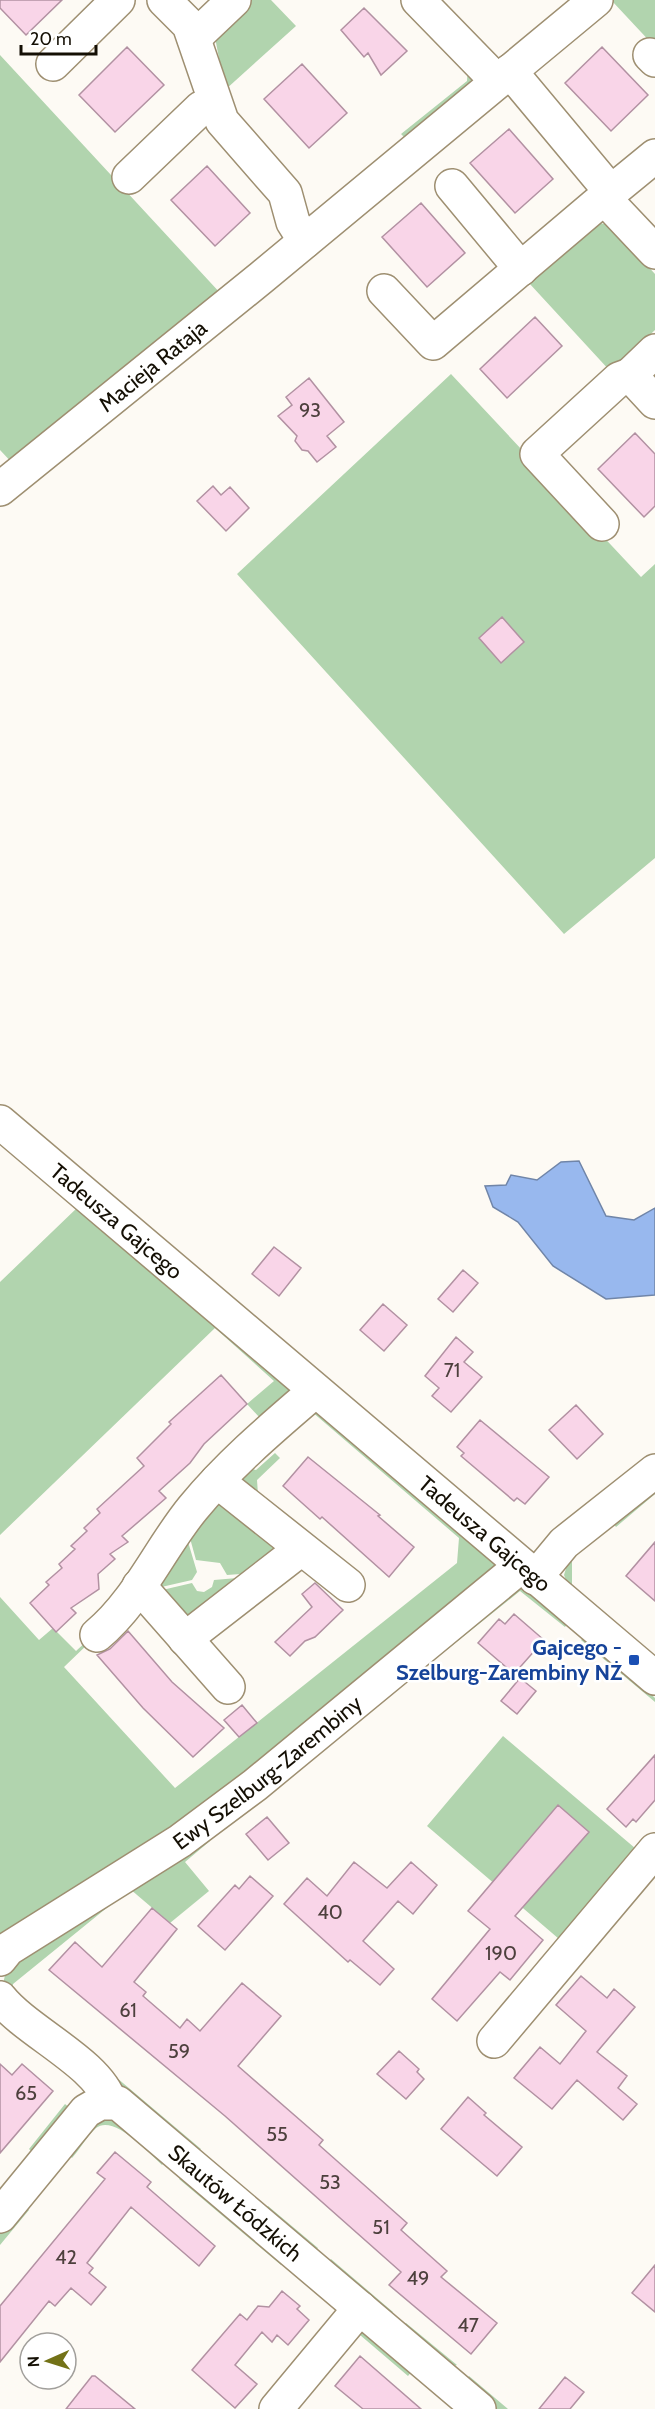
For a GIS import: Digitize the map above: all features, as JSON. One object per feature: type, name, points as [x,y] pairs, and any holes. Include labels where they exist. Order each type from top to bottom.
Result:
[{"type":"street","points":[[53,64],[118,0]]},
{"type":"street","points":[[164,0],[189,25],[214,104],[228,131],[285,193],[293,222],[305,241]]},
{"type":"street","points":[[194,38],[234,0]]},
{"type":"street","points":[[418,0],[503,76],[655,252]]},
{"type":"street","name":"Macieja Rataja","points":[[0,489],[596,0]]},
{"type":"street","points":[[129,177],[201,108],[214,104]]},
{"type":"street","points":[[384,291],[433,343],[655,156]]},
{"type":"street","points":[[452,186],[521,269]]},
{"type":"street","points":[[602,524],[537,454],[619,379],[630,375],[655,351]]},
{"type":"street","points":[[630,375],[655,402]]},
{"type":"street","name":"Tadeusza Gajcego","points":[[0,1122],[655,1678]]},
{"type":"street","points":[[97,1635],[114,1620],[192,1510],[217,1481],[315,1391]]},
{"type":"street","name":"Ewy Szelburg-Zarembiny","points":[[0,1959],[8,1949],[180,1841],[255,1785],[655,1471]]},
{"type":"street","points":[[217,1481],[348,1585]]},
{"type":"street","points":[[185,1639],[301,1549]]},
{"type":"street","points":[[139,1586],[228,1687]]},
{"type":"street","points":[[494,2041],[655,1850]]},
{"type":"street","name":"Skautów Łódzkich","points":[[0,1998],[21,2019],[101,2083],[110,2102],[126,2108],[479,2409]]},
{"type":"street","points":[[0,2216],[86,2110],[100,2103],[110,2102]]},
{"type":"street","points":[[276,2409],[360,2308]]},
{"type":"green space","points":[[252,0],[271,0],[296,26],[225,90],[214,32]]},
{"type":"green space","points":[[613,0],[655,0],[655,47],[612,1],[533,73],[537,60]]},
{"type":"green space","points":[[0,55],[222,295],[15,466],[0,450]]},
{"type":"green space","points":[[468,64],[474,85],[409,142],[401,134],[467,81]]},
{"type":"green space","points":[[599,223],[610,225],[655,274],[655,330],[611,372],[529,283]]},
{"type":"green space","points":[[451,374],[641,577],[655,564],[655,858],[564,934],[237,574]]},
{"type":"green space","points":[[79,1206],[295,1387],[260,1418],[247,1404],[274,1381],[215,1328],[0,1535],[0,1282]]},
{"type":"green space","points":[[314,1408],[500,1562],[205,1813],[0,1939],[0,1597],[39,1640],[53,1628],[76,1651],[89,1639],[91,1641],[64,1667],[175,1788],[457,1563],[459,1538],[311,1411]]},
{"type":"green space","points":[[275,1453],[280,1458],[257,1480],[258,1494],[242,1481],[247,1468],[256,1470]]},
{"type":"green space","points":[[655,1483],[655,1494],[616,1527],[613,1523],[572,1556],[572,1595],[564,1575],[571,1552]]},
{"type":"green space","points":[[220,1503],[272,1540],[274,1551],[254,1573],[227,1575],[220,1563],[196,1560],[188,1531]]},
{"type":"green space","points":[[186,1535],[197,1572],[192,1580],[157,1588]]},
{"type":"green space","points":[[249,1577],[188,1619],[158,1591],[192,1583],[197,1591],[204,1592],[212,1587],[214,1580]]},
{"type":"green space","points":[[527,1587],[570,1620],[565,1627],[520,1591],[270,1792],[517,1588]]},
{"type":"green space","points":[[587,1634],[655,1698],[655,1702],[581,1640]]},
{"type":"green space","points":[[503,1736],[642,1854],[566,1945],[427,1826]]},
{"type":"green space","points":[[202,1836],[210,1841],[185,1862],[209,1891],[170,1923],[130,1889],[13,1984],[12,2003],[2,1988],[6,1971],[12,1962]]},
{"type":"green space","points":[[78,2045],[201,2149],[192,2156],[74,2051]]},
{"type":"green space","points":[[65,2104],[75,2112],[37,2157],[29,2149]]},
{"type":"green space","points":[[112,2118],[167,2158],[162,2165],[140,2144],[112,2126],[103,2125],[96,2128],[72,2158],[66,2152],[89,2124]]},
{"type":"green space","points":[[184,2173],[285,2261],[281,2265],[179,2179]]},
{"type":"green space","points":[[22,2204],[29,2210],[0,2245],[0,2231]]},
{"type":"green space","points":[[268,2206],[318,2248],[312,2255],[262,2212]]},
{"type":"green space","points":[[331,2259],[393,2312],[387,2317],[325,2266]]},
{"type":"green space","points":[[406,2323],[457,2365],[447,2369],[400,2329]]},
{"type":"green space","points":[[361,2327],[413,2370],[408,2376],[353,2329]]},
{"type":"green space","points":[[469,2376],[508,2409],[494,2409],[464,2383]]},
{"type":"water","points":[[579,1161],[606,1216],[634,1220],[655,1208],[655,1295],[606,1299],[553,1266],[518,1222],[493,1207],[485,1186],[506,1185],[511,1175],[537,1180],[561,1162]]},
{"type":"building","points":[[0,0],[62,0],[26,35],[0,8]]},
{"type":"building","points":[[364,8],[407,51],[381,75],[368,53],[364,57],[341,30]]},
{"type":"building","points":[[127,47],[164,85],[115,132],[79,95]]},
{"type":"building","points":[[602,47],[648,95],[611,131],[565,83]]},
{"type":"building","points":[[302,64],[347,113],[309,148],[264,99]]},
{"type":"building","points":[[509,129],[553,179],[515,213],[470,163]]},
{"type":"building","points":[[207,166],[250,213],[215,246],[171,200]]},
{"type":"building","points":[[421,203],[465,253],[427,287],[382,237]]},
{"type":"building","points":[[535,317],[562,346],[507,398],[480,369]]},
{"type":"building","points":[[309,378],[344,422],[327,436],[336,447],[317,462],[308,451],[302,450],[295,441],[297,436],[278,416],[292,405],[286,397]]},
{"type":"building","points":[[635,433],[655,454],[655,506],[644,517],[598,469]]},
{"type":"building","points":[[213,486],[221,495],[230,487],[249,508],[226,531],[197,501]]},
{"type":"building","points":[[502,617],[524,642],[501,663],[479,638]]},
{"type":"building","points":[[274,1247],[301,1268],[279,1296],[252,1274]]},
{"type":"building","points":[[463,1270],[478,1283],[453,1312],[438,1299]]},
{"type":"building","points":[[383,1304],[407,1325],[384,1351],[360,1330]]},
{"type":"building","points":[[456,1337],[473,1352],[464,1362],[482,1377],[451,1412],[432,1396],[439,1388],[425,1376]]},
{"type":"building","points":[[221,1375],[247,1404],[204,1444],[190,1463],[159,1491],[166,1498],[122,1536],[128,1542],[110,1554],[115,1559],[98,1574],[99,1589],[71,1608],[76,1613],[56,1632],[30,1603],[49,1585],[46,1582],[62,1568],[59,1564],[75,1549],[71,1546],[87,1531],[84,1528],[100,1513],[97,1509],[144,1466],[137,1458],[171,1424],[169,1422]]},
{"type":"building","points":[[576,1405],[603,1434],[577,1459],[549,1430]]},
{"type":"building","points":[[480,1420],[549,1477],[525,1504],[517,1498],[514,1501],[461,1456],[464,1453],[457,1447]]},
{"type":"building","points":[[308,1457],[380,1515],[378,1516],[414,1547],[389,1577],[322,1517],[320,1519],[283,1486]]},
{"type":"building","points":[[655,1542],[655,1601],[626,1576]]},
{"type":"building","points":[[315,1583],[343,1610],[315,1637],[305,1641],[290,1656],[275,1642],[312,1607],[302,1594]]},
{"type":"building","points":[[514,1614],[544,1640],[514,1674],[478,1643],[499,1619],[505,1624]]},
{"type":"building","points":[[128,1631],[172,1682],[224,1728],[193,1757],[143,1708],[97,1655],[110,1649]]},
{"type":"building","points":[[520,1678],[536,1691],[517,1714],[501,1701]]},
{"type":"building","points":[[242,1705],[257,1723],[239,1737],[224,1720]]},
{"type":"building","points":[[655,1755],[655,1800],[636,1822],[633,1819],[626,1827],[607,1809]]},
{"type":"building","points":[[558,1805],[589,1832],[515,1916],[543,1940],[510,1980],[500,1972],[457,2021],[432,1999],[490,1929],[468,1911]]},
{"type":"building","points":[[267,1817],[289,1843],[268,1860],[246,1834]]},
{"type":"building","points":[[354,1862],[387,1888],[411,1862],[437,1885],[413,1914],[398,1901],[363,1941],[394,1969],[380,1985],[350,1960],[348,1962],[284,1904],[307,1878],[327,1896]]},
{"type":"building","points":[[250,1876],[273,1896],[225,1950],[198,1926],[235,1885],[239,1889]]},
{"type":"building","points":[[152,1908],[177,1929],[134,1982],[146,1992],[143,1996],[180,2028],[187,2019],[200,2031],[242,1983],[281,2016],[238,2066],[323,2140],[319,2145],[407,2223],[401,2230],[447,2271],[441,2277],[497,2323],[471,2354],[389,2285],[401,2272],[225,2116],[49,1970],[75,1942],[102,1967]]},
{"type":"building","points":[[581,1976],[607,1998],[614,1989],[635,2007],[597,2052],[627,2076],[618,2088],[637,2104],[623,2120],[577,2080],[552,2109],[514,2078],[540,2047],[560,2064],[586,2031],[556,2005]]},
{"type":"building","points":[[399,2051],[419,2069],[417,2072],[424,2079],[406,2099],[377,2074]]},
{"type":"building","points":[[0,2064],[12,2075],[22,2064],[53,2091],[0,2153]]},
{"type":"building","points":[[468,2097],[486,2113],[484,2115],[522,2147],[497,2176],[441,2129]]},
{"type":"building","points":[[115,2152],[151,2182],[147,2187],[215,2246],[199,2266],[131,2207],[87,2263],[93,2268],[89,2273],[106,2287],[91,2305],[71,2288],[55,2306],[49,2301],[25,2331],[18,2331],[18,2340],[0,2362],[0,2306],[105,2179],[97,2173]]},
{"type":"building","points":[[655,2265],[655,2312],[632,2293]]},
{"type":"building","points":[[282,2291],[300,2306],[297,2309],[309,2320],[288,2345],[277,2335],[272,2342],[262,2332],[235,2365],[257,2384],[235,2408],[192,2370],[240,2314],[247,2320],[258,2306],[269,2307]]},
{"type":"building","points":[[360,2356],[421,2409],[363,2409],[335,2386]]},
{"type":"building","points":[[92,2376],[95,2376],[135,2409],[66,2409]]},
{"type":"building","points":[[565,2377],[584,2392],[570,2409],[539,2409]]},
{"type":"place","name":"Gajcego - Szelburg-Zarembiny NŻ","points":[[634,1660]]}]
